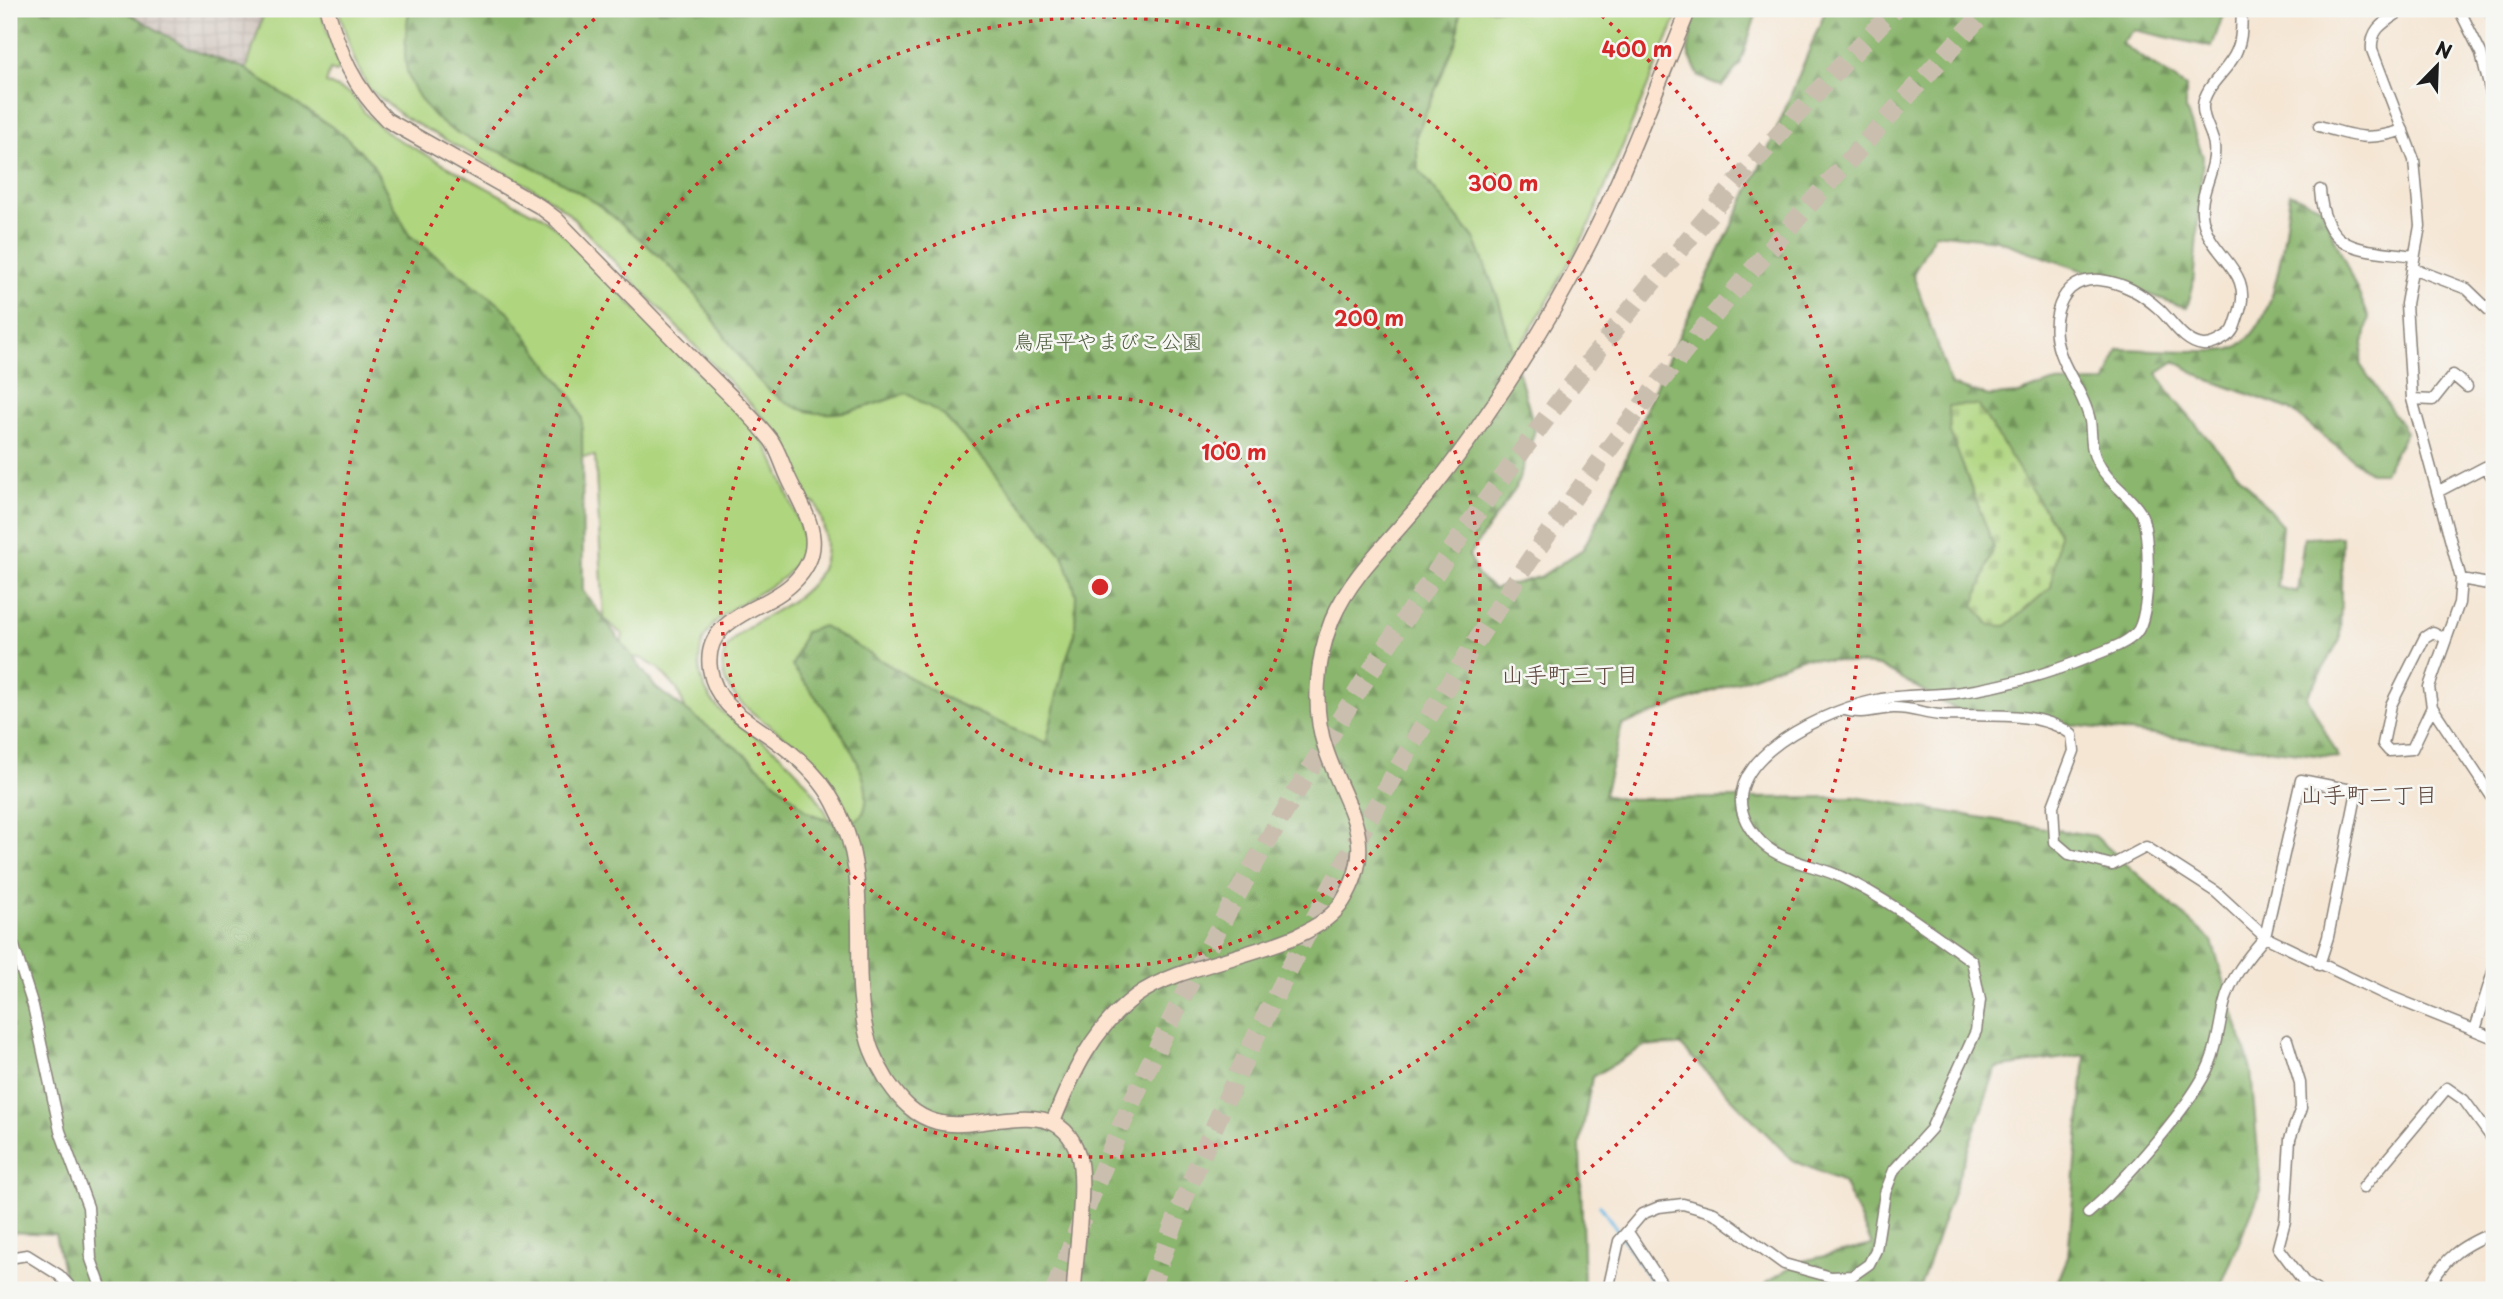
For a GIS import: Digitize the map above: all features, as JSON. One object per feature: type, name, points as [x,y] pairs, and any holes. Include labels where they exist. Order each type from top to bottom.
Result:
[{"type":"street","points":[[327,9],[337,45],[352,78],[380,113],[413,137],[540,206],[555,218],[773,443],[813,530],[813,552],[803,573],[788,589],[733,619],[718,632],[710,652],[709,667],[714,687],[734,713],[775,740],[811,771],[834,803],[857,868],[865,1027],[879,1067],[898,1096],[912,1111],[938,1122],[967,1124],[1029,1116],[1053,1122],[1070,1139],[1080,1166],[1074,1290]]},
{"type":"street","points":[[1053,1122],[1071,1078],[1090,1045],[1110,1018],[1137,995],[1180,973],[1287,939],[1318,925],[1342,903],[1358,869],[1359,841],[1354,813],[1325,749],[1320,721],[1320,667],[1332,621],[1354,580],[1425,498],[1484,419],[1575,269],[1620,178],[1689,9]]},
{"type":"street","points":[[1608,1290],[1619,1241],[1642,1214],[1659,1206],[1694,1206],[1714,1213],[1784,1264],[1831,1277],[1852,1276],[1869,1264],[1876,1250],[1885,1193],[1894,1170],[1931,1129],[1976,1031],[1980,1000],[1972,961],[1882,900],[1838,876],[1766,847],[1748,826],[1740,808],[1740,788],[1748,772],[1763,755],[1798,732],[1844,710],[1872,701],[1955,693],[2046,674],[2124,642],[2137,633],[2145,611],[2147,531],[2142,513],[2102,470],[2094,457],[2089,417],[2057,345],[2057,313],[2063,297],[2073,285],[2088,279],[2106,281],[2128,286],[2144,296],[2185,337],[2202,346],[2214,344],[2232,334],[2242,307],[2242,284],[2203,222],[2202,205],[2215,150],[2203,106],[2209,91],[2237,52],[2242,9]]},
{"type":"street","points":[[2404,9],[2375,29],[2371,40],[2372,51],[2414,160],[2420,202],[2420,226],[2406,304],[2412,399],[2461,579],[2459,603],[2429,687],[2432,707],[2494,800]]},
{"type":"street","points":[[2459,9],[2481,53],[2494,106]]},
{"type":"street","points":[[2319,126],[2360,137],[2378,138],[2403,130]]},
{"type":"street","points":[[2320,190],[2325,224],[2347,246],[2413,262],[2467,289],[2494,315]]},
{"type":"street","points":[[2412,399],[2433,400],[2453,376],[2467,387]]},
{"type":"street","points":[[2439,491],[2484,467],[2494,479]]},
{"type":"street","points":[[2461,579],[2494,585]]},
{"type":"street","points":[[2432,707],[2412,749],[2389,751],[2383,744],[2390,705],[2425,637],[2433,632],[2445,638]]},
{"type":"street","points":[[1844,710],[1857,713],[1895,708],[1939,715],[2015,716],[2064,729],[2072,735],[2074,751],[2053,806],[2054,842],[2068,854],[2112,865],[2146,847],[2217,891],[2265,937],[2319,965],[2494,1038]]},
{"type":"street","points":[[2088,1213],[2113,1192],[2201,1080],[2218,1040],[2232,982],[2244,961],[2265,937],[2301,780],[2357,791],[2328,936],[2319,965]]},
{"type":"street","points":[[9,930],[33,1006],[60,1131],[88,1207],[91,1259],[102,1290]]},
{"type":"street","points":[[2475,1030],[2494,969]]},
{"type":"street","points":[[2287,1040],[2300,1083],[2301,1108],[2290,1139],[2285,1221],[2278,1247],[2305,1283],[2316,1290]]},
{"type":"street","points":[[2363,1188],[2447,1088],[2464,1100],[2494,1141]]},
{"type":"street","points":[[1628,1232],[1666,1290]]},
{"type":"street","points":[[2427,1290],[2446,1259],[2467,1244],[2494,1232]]},
{"type":"street","points":[[9,1258],[27,1255],[60,1275],[73,1290]]},
{"type":"shaded area","points":[[73,9],[265,9],[244,77]]},
{"type":"green space","points":[[9,9],[73,9],[244,77],[265,9],[320,9],[340,69],[336,72],[330,70],[326,83],[351,94],[366,114],[390,135],[531,212],[536,212],[559,230],[749,423],[763,440],[772,458],[801,531],[801,550],[785,575],[725,614],[713,625],[700,652],[700,671],[711,700],[732,720],[791,764],[813,792],[837,833],[696,735],[677,689],[659,669],[641,658],[619,657],[623,635],[604,619],[595,456],[467,463],[9,96]]},
{"type":"green space","points":[[22,9],[122,9],[189,49],[244,68],[344,135],[372,163],[409,235],[508,311],[574,400],[582,418],[583,591],[656,688],[746,755],[809,813],[847,827],[863,813],[866,796],[863,778],[843,736],[792,666],[805,632],[823,626],[943,697],[1046,744],[1063,668],[1075,634],[1076,594],[1064,557],[993,470],[943,415],[906,393],[863,408],[833,413],[803,410],[789,404],[773,394],[747,368],[705,307],[674,270],[605,210],[556,179],[467,138],[441,122],[414,90],[409,78],[405,41],[409,9],[1460,9],[1457,39],[1416,136],[1418,169],[1474,238],[1498,298],[1535,430],[1516,488],[1469,555],[1478,576],[1494,589],[1540,577],[1583,549],[1606,505],[1659,378],[1772,141],[1826,9],[2225,9],[2212,47],[2134,30],[2121,43],[2186,87],[2186,110],[2203,157],[2193,286],[2187,308],[1997,240],[1935,233],[1913,274],[1951,385],[1989,396],[2019,394],[2049,383],[2106,382],[2118,349],[2223,350],[2232,349],[2247,339],[2260,323],[2276,280],[2290,193],[2321,207],[2369,317],[2360,364],[2406,432],[2384,473],[2370,473],[2289,409],[2204,378],[2175,361],[2157,373],[2174,399],[2282,525],[2277,587],[2297,592],[2304,537],[2342,537],[2340,640],[2307,697],[2339,758],[1959,711],[1879,666],[1804,657],[1622,725],[1604,795],[1621,799],[1855,797],[2095,836],[2212,941],[2251,1070],[2261,1190],[2219,1290],[2054,1290],[2068,1257],[2085,1055],[1996,1068],[1919,1290],[1768,1290],[1766,1283],[1799,1262],[1872,1245],[1843,1182],[1792,1160],[1680,1045],[1645,1046],[1592,1077],[1580,1145],[1584,1290],[67,1290],[55,1234],[9,1232],[9,19]],"holes":[[[1950,432],[2050,587],[1974,607],[1994,547]]]},
{"type":"green space","name":"鳥居平やまびこ公園","points":[[338,9],[1680,9],[1589,226],[1548,301],[1485,402],[1325,615],[861,837],[821,768],[803,750],[736,698],[723,673],[725,651],[739,634],[805,591],[821,570],[826,542],[816,504],[807,500],[781,446],[783,438],[567,212],[545,195],[404,117],[368,88],[354,59]]},
{"type":"green space","points":[[1695,9],[1758,9],[1740,64],[1722,86],[1699,77],[1688,52]]},
{"type":"green space","points":[[1978,405],[2059,533],[2051,587],[2006,626],[1990,625],[1974,606],[1994,547],[1950,432],[1949,406]]},
{"type":"waterway","points":[[2481,9],[2494,22]]},
{"type":"waterway","points":[[1600,1205],[1658,1290]]},
{"type":"tunnel","points":[[1055,1290],[1108,1155],[1202,959],[1273,832],[1373,667],[1509,469],[1581,372],[1733,187],[1895,9]]},
{"type":"tunnel","points":[[1150,1290],[1180,1208],[1214,1128],[1288,971],[1370,817],[1459,667],[1556,522],[1660,382],[1820,192],[1987,9]]},
{"type":"district","name":"山手町三丁目","points":[[1570,675]]},
{"type":"district","name":"山手町二丁目","points":[[2369,795]]}]
